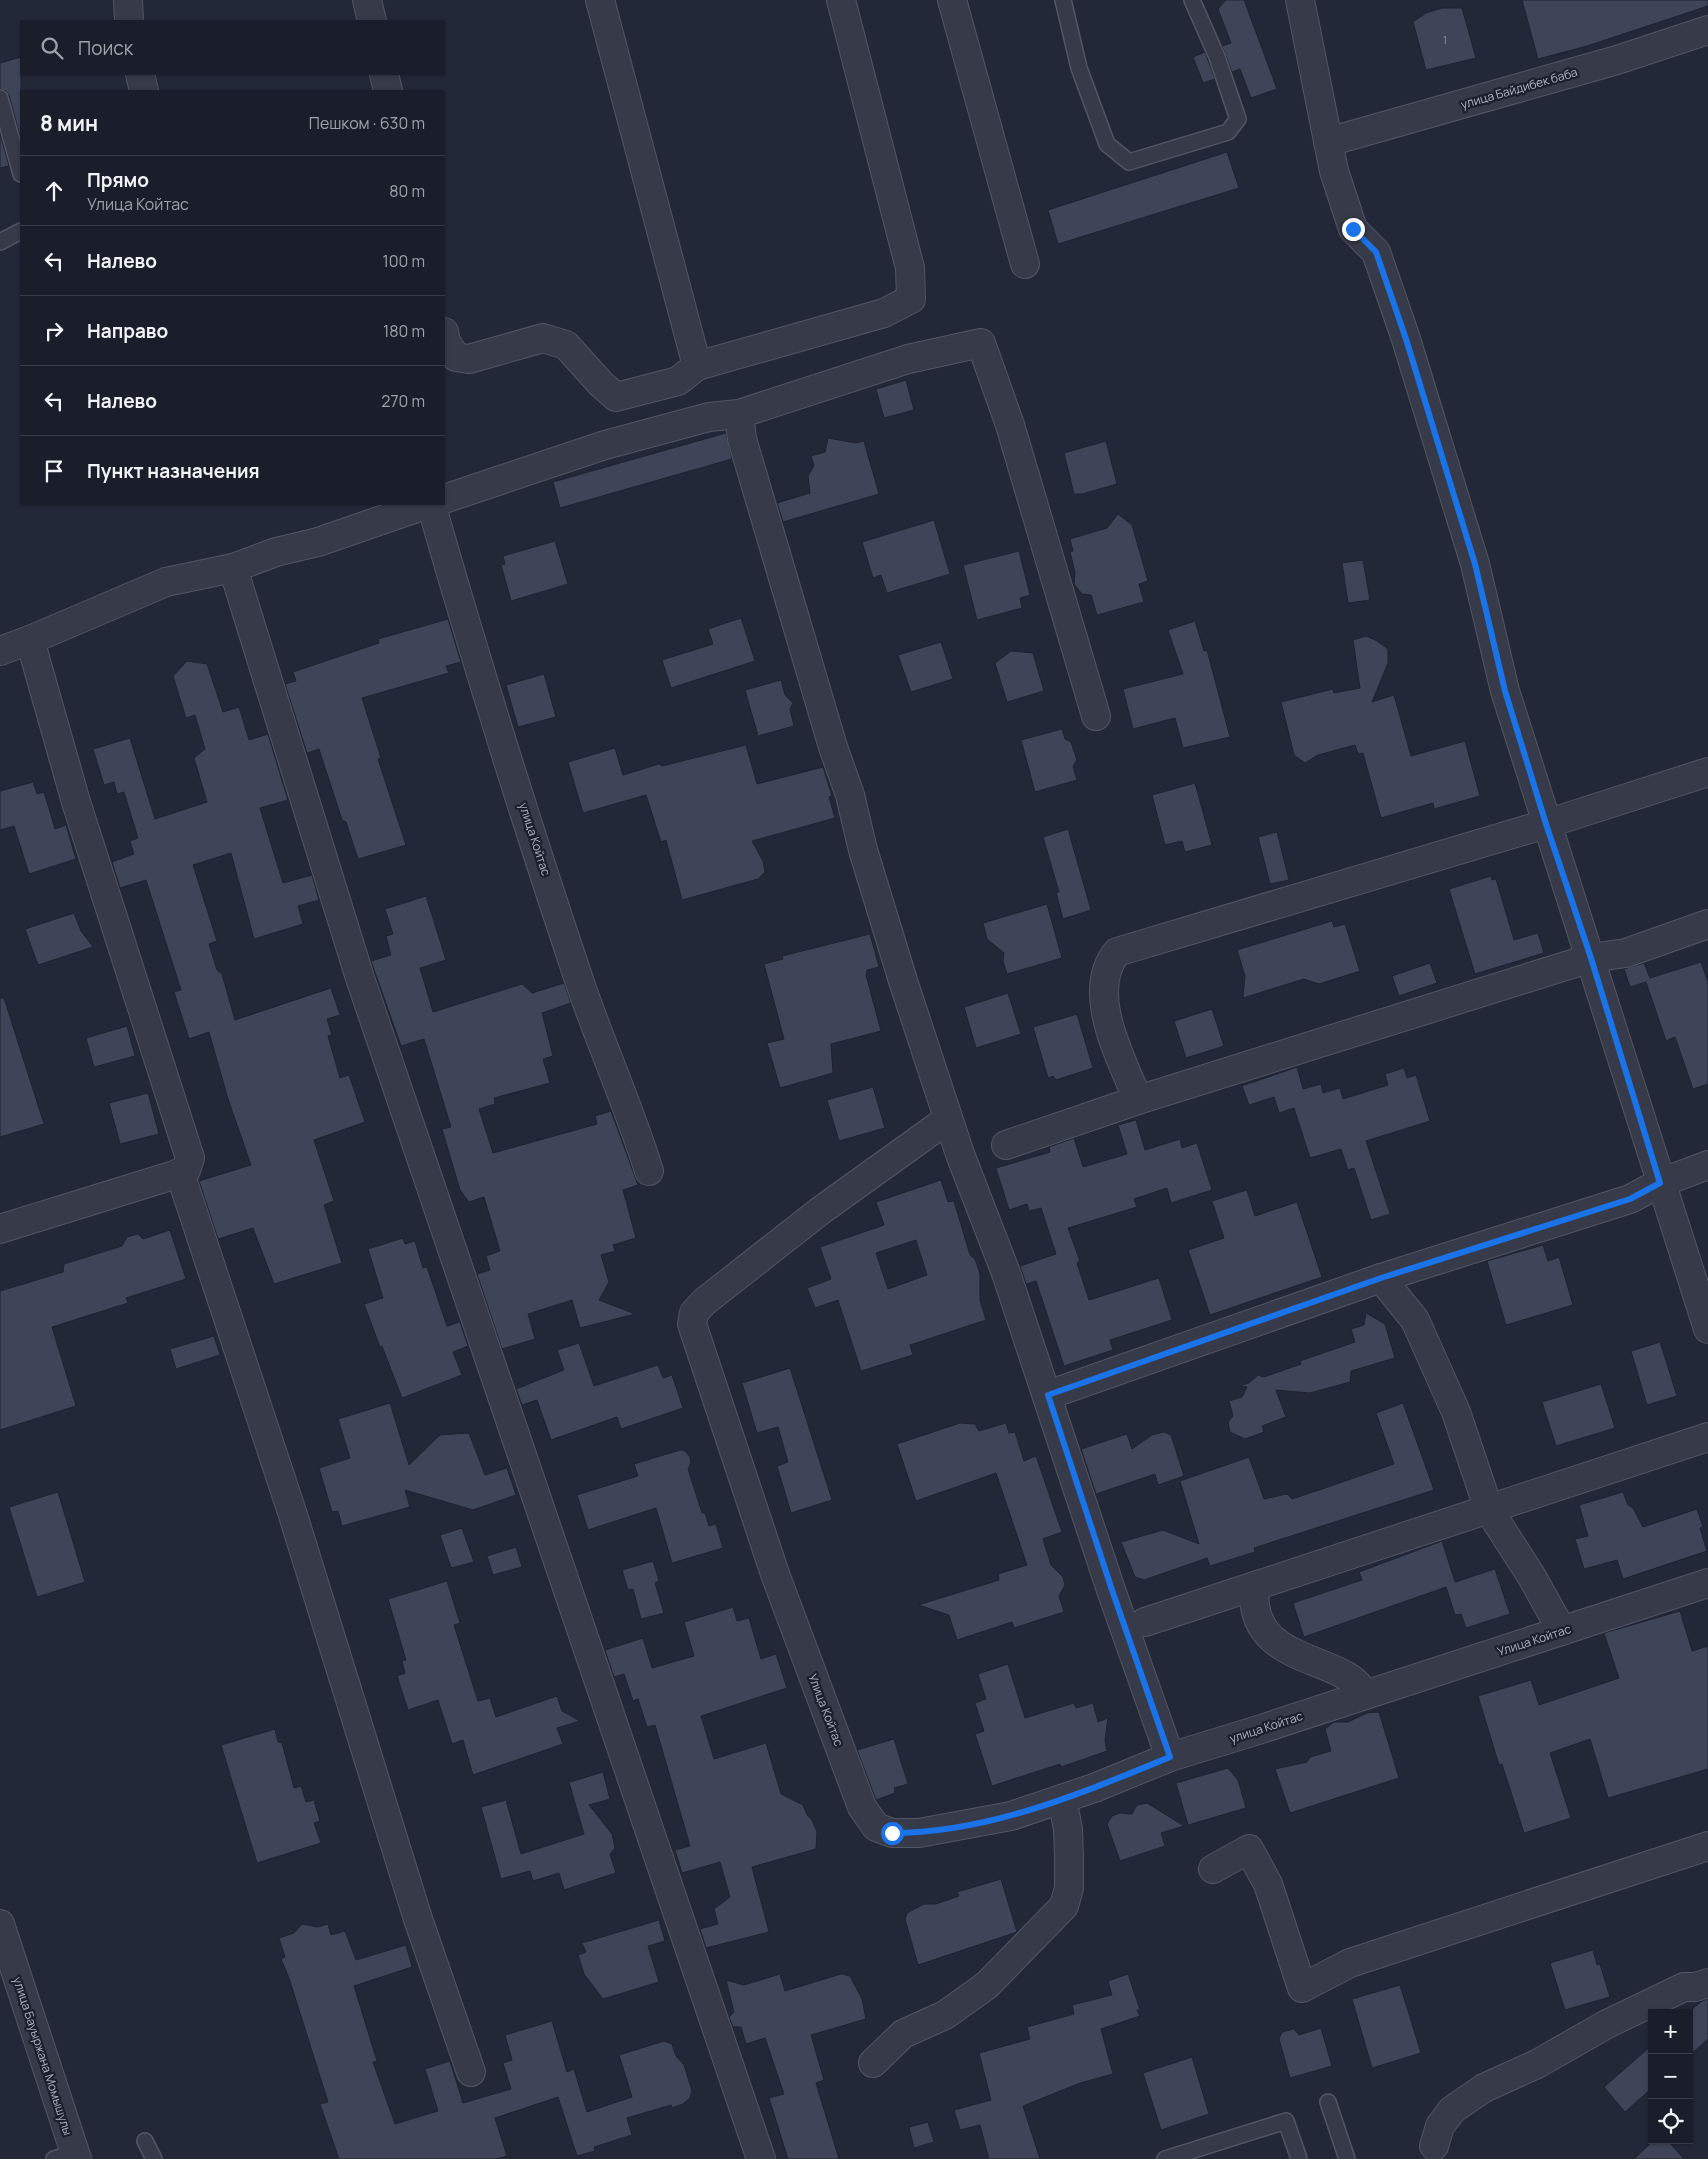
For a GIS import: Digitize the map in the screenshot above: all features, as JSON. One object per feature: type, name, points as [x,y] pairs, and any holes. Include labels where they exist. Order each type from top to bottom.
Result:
[{"type":"street","points":[[128,0],[129,20]]},
{"type":"street","points":[[367,0],[372,20]]},
{"type":"street","points":[[600,0],[698,366]]},
{"type":"street","points":[[445,337],[450,360],[470,359],[543,338],[566,345],[601,384],[616,397],[678,380],[698,366],[884,313],[911,299],[910,268],[841,0]]},
{"type":"street","points":[[952,0],[1025,264]]},
{"type":"street","points":[[1300,0],[1334,171],[1353,229],[1376,252],[1406,339],[1475,564],[1505,691],[1546,824],[1591,958],[1660,1183],[1706,1319]]},
{"type":"street","name":"улица Байдибек баба","points":[[1328,142],[1617,60],[1708,30]]},
{"type":"street","points":[[140,75],[144,90]]},
{"type":"street","points":[[384,75],[388,90]]},
{"type":"street","points":[[445,499],[605,445],[709,417],[739,414],[908,359],[981,343],[1010,425],[1096,716]]},
{"type":"street","points":[[739,414],[742,439],[833,747],[850,795],[862,850],[948,1119],[1006,1273],[1170,1757]]},
{"type":"street","points":[[0,651],[166,582],[233,568],[276,552],[318,542],[427,505]]},
{"type":"street","name":"улица Койтас","points":[[430,505],[581,985],[621,1086],[649,1171]]},
{"type":"street","points":[[233,568],[360,978],[761,2159]]},
{"type":"street","points":[[0,1228],[186,1170],[190,1158],[76,802],[30,640]]},
{"type":"street","points":[[1138,1100],[1108,1024],[1105,1001],[1107,969],[1117,952],[1546,824],[1708,772]]},
{"type":"street","points":[[1006,1145],[1138,1100],[1591,958],[1626,953],[1708,924]]},
{"type":"street","name":"Улица Койтас","points":[[948,1119],[820,1211],[704,1302],[694,1313],[692,1324],[775,1574],[862,1807],[876,1827],[892,1833],[919,1833],[1011,1816],[1062,1799],[1170,1757]]},
{"type":"street","points":[[1048,1395],[1381,1278],[1630,1199],[1660,1183],[1708,1165]]},
{"type":"street","points":[[180,1172],[295,1521],[418,1919],[471,2072]]},
{"type":"street","points":[[1381,1278],[1415,1320],[1456,1412],[1490,1510],[1532,1577],[1562,1631]]},
{"type":"street","points":[[1145,1622],[1708,1437]]},
{"type":"street","name":"Улица Койтас","points":[[1362,1696],[1708,1583]]},
{"type":"street","points":[[1255,1586],[1254,1600],[1257,1614],[1267,1633],[1285,1648],[1346,1676],[1360,1685],[1362,1696]]},
{"type":"street","name":"улица Койтас","points":[[1170,1757],[1362,1696]]},
{"type":"street","points":[[873,2063],[903,2034],[945,2015],[987,1985],[1064,1906],[1069,1888],[1069,1872],[1068,1829],[1062,1799]]},
{"type":"street","points":[[1213,1869],[1249,1849],[1268,1884],[1302,1988],[1350,1963],[1708,1846]]},
{"type":"street","name":"улица Бауыржана Момышулы","points":[[0,1924],[68,2157]]},
{"type":"street","points":[[1434,2146],[1440,2126],[1452,2110],[1484,2088],[1537,2064],[1607,2024],[1684,1987],[1695,1987],[1708,1983]]},
{"type":"lane","points":[[1063,0],[1079,68],[1107,144],[1129,162],[1228,132],[1238,119],[1217,57],[1192,0]]},
{"type":"lane","points":[[0,98],[20,170]]},
{"type":"lane","points":[[0,242],[20,232]]},
{"type":"lane","points":[[1328,2102],[1347,2159]]},
{"type":"lane","points":[[1165,2159],[1286,2120],[1299,2159]]},
{"type":"lane","points":[[144,2141],[154,2159]]},
{"type":"building","points":[[1226,0],[1244,0],[1277,89],[1251,98],[1240,69],[1232,72],[1222,46],[1231,43],[1218,9]]},
{"type":"building","points":[[1522,0],[1708,0],[1708,6],[1587,46],[1538,59]]},
{"type":"building","points":[[1442,8],[1462,8],[1476,58],[1426,70],[1413,22],[1426,13]]},
{"type":"building","points":[[1205,52],[1215,79],[1203,83],[1193,57]]},
{"type":"building","points":[[20,57],[20,136],[9,95],[6,91],[0,89],[0,63]]},
{"type":"building","points":[[0,133],[9,166],[0,168]]},
{"type":"building","points":[[1227,152],[1239,188],[1058,244],[1048,210]]},
{"type":"building","points":[[906,380],[914,410],[884,418],[876,389]]},
{"type":"building","points":[[726,433],[732,459],[560,508],[553,482]]},
{"type":"building","points":[[828,438],[856,443],[864,441],[879,494],[783,522],[777,503],[810,493],[808,476],[814,466],[811,456],[825,452]]},
{"type":"building","points":[[1106,441],[1117,484],[1082,494],[1074,494],[1064,453]]},
{"type":"building","points":[[1118,514],[1132,525],[1148,581],[1139,584],[1144,602],[1097,615],[1091,595],[1082,594],[1074,584],[1075,572],[1070,552],[1073,551],[1070,539],[1107,528]]},
{"type":"building","points":[[934,520],[950,574],[887,593],[881,575],[873,578],[862,542]]},
{"type":"building","points":[[555,541],[568,584],[511,601],[501,565],[505,564],[503,556]]},
{"type":"building","points":[[1019,551],[1030,595],[1020,598],[1022,608],[977,620],[963,565]]},
{"type":"building","points":[[1363,560],[1370,600],[1348,603],[1342,563]]},
{"type":"building","points":[[741,618],[755,661],[671,688],[662,660],[713,644],[708,629]]},
{"type":"building","points":[[448,619],[461,662],[446,666],[449,673],[362,698],[381,758],[378,759],[406,845],[358,859],[346,822],[342,820],[319,749],[307,753],[285,684],[296,681],[293,672],[379,643],[378,639]]},
{"type":"building","points":[[1195,621],[1204,651],[1207,650],[1230,737],[1183,748],[1175,718],[1133,729],[1123,689],[1183,674],[1168,630]]},
{"type":"building","points":[[1366,636],[1388,649],[1388,663],[1372,702],[1394,695],[1411,756],[1465,741],[1480,796],[1434,809],[1433,803],[1381,818],[1363,753],[1358,754],[1355,745],[1318,755],[1305,763],[1294,755],[1281,702],[1333,689],[1334,693],[1360,688],[1353,640]]},
{"type":"building","points":[[941,642],[953,679],[911,692],[898,655]]},
{"type":"building","points":[[1011,651],[1033,653],[1044,691],[1007,702],[995,663]]},
{"type":"building","points":[[187,661],[207,664],[223,712],[239,707],[249,740],[268,734],[288,800],[260,808],[283,883],[312,875],[319,900],[298,906],[303,924],[254,939],[231,853],[193,865],[217,941],[209,944],[217,970],[222,974],[235,1020],[331,988],[340,1015],[327,1019],[332,1035],[328,1036],[340,1078],[349,1075],[365,1122],[314,1140],[334,1201],[324,1205],[342,1263],[274,1284],[253,1228],[218,1239],[199,1181],[251,1165],[228,1099],[209,1032],[189,1039],[174,992],[181,990],[146,880],[120,888],[112,862],[134,854],[130,841],[138,838],[124,792],[117,794],[114,782],[104,785],[93,749],[130,738],[155,819],[207,802],[194,758],[205,749],[195,715],[186,718],[173,676]]},
{"type":"building","points":[[544,674],[556,717],[518,727],[506,685]]},
{"type":"building","points":[[781,680],[785,695],[793,703],[790,709],[794,726],[758,736],[745,690]]},
{"type":"building","points":[[1062,729],[1065,739],[1071,742],[1077,760],[1073,766],[1077,780],[1035,792],[1021,740]]},
{"type":"building","points":[[746,745],[757,784],[823,767],[832,796],[829,797],[835,818],[752,841],[763,861],[765,872],[758,879],[682,900],[666,840],[661,842],[646,795],[583,813],[568,762],[615,748],[623,775],[659,764],[662,766]]},
{"type":"building","points":[[33,782],[37,794],[44,792],[55,829],[66,825],[76,859],[29,874],[14,826],[0,830],[0,791]]},
{"type":"building","points":[[1195,783],[1212,845],[1185,852],[1182,841],[1165,845],[1152,795]]},
{"type":"building","points":[[1068,829],[1091,910],[1063,919],[1056,892],[1059,892],[1043,837]]},
{"type":"building","points":[[1277,832],[1289,880],[1270,884],[1258,837]]},
{"type":"building","points":[[1491,876],[1492,880],[1496,879],[1514,940],[1538,933],[1544,953],[1475,974],[1449,889]]},
{"type":"building","points":[[426,896],[446,960],[420,968],[433,1012],[522,984],[532,993],[564,983],[571,1003],[542,1013],[553,1056],[543,1059],[550,1083],[494,1098],[495,1104],[479,1109],[493,1153],[597,1124],[595,1116],[611,1111],[638,1185],[623,1190],[636,1238],[613,1245],[615,1251],[601,1255],[609,1282],[599,1300],[635,1314],[580,1328],[572,1300],[528,1314],[535,1339],[502,1349],[477,1274],[490,1270],[486,1256],[500,1251],[484,1197],[469,1202],[460,1190],[442,1129],[451,1127],[424,1039],[401,1046],[371,961],[391,955],[386,936],[393,934],[385,909]]},
{"type":"building","points":[[1047,904],[1062,958],[1007,974],[1003,961],[1004,953],[987,939],[983,923]]},
{"type":"building","points":[[74,913],[81,931],[93,947],[38,965],[25,929]]},
{"type":"building","points":[[1332,921],[1334,927],[1345,924],[1360,971],[1319,984],[1304,979],[1243,998],[1245,976],[1237,950]]},
{"type":"building","points":[[870,934],[879,967],[867,970],[866,975],[881,1031],[831,1044],[833,1073],[780,1088],[767,1043],[784,1039],[764,964],[783,959],[782,956]]},
{"type":"building","points":[[1701,962],[1708,982],[1708,1084],[1693,1089],[1675,1037],[1666,1041],[1646,982],[1630,987],[1624,969],[1644,963],[1650,978]]},
{"type":"building","points":[[1430,963],[1437,983],[1399,996],[1392,976]]},
{"type":"building","points":[[1008,993],[1021,1034],[976,1048],[964,1007]]},
{"type":"building","points":[[0,998],[4,998],[44,1124],[0,1137]]},
{"type":"building","points":[[1212,1009],[1224,1046],[1186,1058],[1174,1021]]},
{"type":"building","points":[[1077,1014],[1093,1068],[1056,1080],[1053,1076],[1048,1078],[1033,1027]]},
{"type":"building","points":[[127,1026],[135,1056],[94,1067],[86,1038]]},
{"type":"building","points":[[1297,1067],[1303,1089],[1321,1084],[1323,1093],[1340,1088],[1343,1099],[1388,1085],[1385,1074],[1404,1068],[1407,1078],[1416,1075],[1430,1121],[1366,1141],[1390,1214],[1371,1220],[1354,1168],[1348,1170],[1341,1149],[1310,1158],[1294,1108],[1279,1113],[1274,1097],[1249,1105],[1242,1086]]},
{"type":"building","points":[[873,1087],[885,1128],[839,1141],[827,1100]]},
{"type":"building","points":[[148,1093],[159,1134],[120,1144],[109,1103]]},
{"type":"building","points":[[1136,1120],[1145,1150],[1180,1139],[1182,1148],[1197,1143],[1212,1190],[1171,1203],[1167,1188],[1134,1199],[1137,1207],[1068,1228],[1080,1261],[1077,1263],[1089,1300],[1159,1278],[1172,1320],[1110,1340],[1113,1350],[1064,1366],[1036,1281],[1026,1284],[1020,1266],[1056,1254],[1041,1208],[1029,1211],[1027,1204],[1009,1210],[996,1168],[1050,1152],[1049,1147],[1074,1138],[1083,1167],[1127,1154],[1118,1125]]},
{"type":"building","points":[[941,1180],[948,1202],[954,1201],[970,1255],[975,1259],[980,1274],[980,1300],[986,1320],[910,1345],[913,1355],[861,1371],[838,1300],[815,1308],[807,1288],[831,1279],[820,1247],[884,1225],[876,1202]],"holes":[[[916,1240],[927,1275],[888,1289],[876,1253]]]},
{"type":"building","points":[[1247,1190],[1255,1216],[1297,1202],[1322,1277],[1210,1315],[1188,1250],[1224,1238],[1212,1201]]},
{"type":"building","points":[[170,1230],[186,1279],[126,1298],[128,1303],[52,1327],[76,1406],[0,1430],[0,1291],[63,1272],[64,1264],[122,1246],[127,1237],[138,1234],[143,1239]]},
{"type":"building","points":[[403,1238],[405,1244],[415,1241],[423,1268],[427,1267],[447,1326],[460,1322],[468,1346],[453,1352],[462,1375],[402,1398],[364,1304],[383,1298],[368,1249]]},
{"type":"building","points":[[1543,1245],[1548,1261],[1559,1257],[1573,1305],[1506,1325],[1487,1261]]},
{"type":"building","points":[[1366,1313],[1385,1324],[1395,1358],[1351,1371],[1350,1382],[1310,1393],[1276,1390],[1286,1417],[1262,1426],[1264,1432],[1245,1439],[1230,1432],[1228,1422],[1233,1416],[1229,1401],[1242,1397],[1247,1387],[1239,1386],[1249,1383],[1258,1375],[1264,1377],[1301,1364],[1300,1361],[1355,1342],[1351,1329],[1364,1325]]},
{"type":"building","points":[[214,1336],[220,1355],[176,1369],[170,1349]]},
{"type":"building","points":[[1660,1342],[1677,1396],[1647,1405],[1631,1351]]},
{"type":"building","points":[[579,1343],[594,1386],[658,1365],[663,1378],[672,1375],[683,1408],[621,1429],[617,1417],[551,1440],[537,1400],[522,1405],[516,1389],[564,1370],[557,1350]]},
{"type":"building","points":[[790,1368],[832,1500],[791,1513],[777,1466],[788,1462],[778,1427],[757,1433],[742,1383]]},
{"type":"building","points":[[1601,1384],[1615,1428],[1556,1446],[1542,1402]]},
{"type":"building","points":[[390,1403],[409,1465],[440,1435],[469,1433],[485,1475],[507,1468],[516,1495],[473,1510],[405,1490],[410,1507],[342,1526],[338,1511],[332,1512],[319,1468],[350,1458],[338,1419]]},
{"type":"building","points":[[1403,1403],[1434,1490],[1254,1548],[1255,1552],[1210,1566],[1207,1558],[1144,1580],[1135,1577],[1121,1542],[1163,1530],[1199,1544],[1180,1481],[1249,1457],[1264,1499],[1287,1494],[1292,1499],[1394,1464],[1376,1413]]},
{"type":"building","points":[[960,1423],[975,1424],[979,1431],[1006,1423],[1009,1433],[1015,1432],[1024,1461],[1036,1456],[1062,1532],[1043,1539],[1051,1565],[1063,1577],[1065,1585],[1059,1596],[1064,1612],[1014,1628],[1012,1622],[957,1640],[949,1615],[918,1605],[999,1580],[998,1574],[1027,1565],[996,1473],[916,1501],[897,1444]]},
{"type":"building","points":[[1164,1432],[1171,1435],[1184,1476],[1158,1485],[1155,1474],[1096,1494],[1081,1449],[1127,1434],[1132,1449],[1152,1435]]},
{"type":"building","points":[[680,1450],[685,1451],[690,1457],[691,1463],[688,1469],[702,1513],[705,1513],[709,1526],[716,1524],[723,1548],[672,1563],[656,1508],[588,1530],[577,1495],[638,1476],[634,1464]]},
{"type":"building","points":[[58,1492],[85,1582],[37,1597],[9,1507]]},
{"type":"building","points":[[1623,1492],[1628,1505],[1633,1508],[1643,1527],[1697,1509],[1703,1527],[1700,1528],[1707,1551],[1623,1579],[1617,1560],[1584,1569],[1575,1539],[1588,1536],[1579,1505]]},
{"type":"building","points":[[462,1528],[474,1562],[451,1568],[440,1535]]},
{"type":"building","points":[[1442,1541],[1455,1582],[1495,1569],[1510,1614],[1466,1628],[1461,1614],[1455,1615],[1446,1587],[1304,1637],[1293,1603],[1362,1580],[1359,1572]]},
{"type":"building","points":[[516,1547],[522,1567],[493,1575],[487,1556]]},
{"type":"building","points":[[653,1561],[659,1581],[655,1583],[664,1613],[641,1619],[633,1589],[628,1590],[622,1570]]},
{"type":"building","points":[[447,1581],[460,1623],[454,1625],[478,1701],[490,1698],[496,1717],[557,1696],[562,1711],[580,1721],[557,1728],[563,1744],[473,1775],[463,1740],[452,1744],[438,1700],[408,1710],[397,1676],[405,1673],[402,1661],[406,1660],[388,1599]]},
{"type":"building","points":[[733,1607],[737,1621],[749,1618],[761,1659],[776,1654],[787,1688],[701,1716],[714,1759],[766,1743],[781,1794],[803,1805],[807,1815],[812,1820],[817,1832],[816,1849],[752,1867],[769,1932],[706,1948],[700,1929],[718,1924],[714,1909],[730,1897],[720,1862],[682,1873],[675,1850],[690,1846],[655,1725],[647,1727],[638,1699],[633,1701],[624,1674],[614,1677],[605,1650],[643,1638],[652,1668],[694,1656],[684,1622]]},
{"type":"building","points":[[1680,1611],[1692,1651],[1708,1646],[1708,1769],[1608,1798],[1590,1739],[1550,1753],[1571,1818],[1524,1833],[1502,1764],[1499,1765],[1478,1696],[1531,1680],[1539,1705],[1619,1678],[1604,1633]]},
{"type":"building","points":[[1008,1664],[1025,1718],[1074,1703],[1076,1708],[1093,1703],[1098,1722],[1108,1718],[1105,1740],[1107,1751],[1061,1767],[1060,1764],[992,1786],[975,1734],[984,1731],[975,1703],[986,1699],[978,1674]]},
{"type":"building","points":[[1379,1712],[1399,1778],[1290,1813],[1275,1769],[1307,1762],[1310,1757],[1331,1751],[1325,1729],[1334,1722],[1348,1722],[1367,1713]]},
{"type":"building","points":[[275,1729],[278,1742],[282,1743],[294,1788],[301,1786],[306,1802],[314,1800],[320,1821],[314,1823],[321,1843],[257,1863],[221,1745]]},
{"type":"building","points":[[894,1739],[908,1784],[894,1788],[895,1793],[876,1800],[857,1750]]},
{"type":"building","points":[[1228,1768],[1238,1780],[1246,1808],[1188,1825],[1176,1783]]},
{"type":"building","points":[[603,1772],[610,1799],[589,1805],[612,1834],[615,1848],[610,1854],[616,1873],[564,1890],[559,1873],[533,1881],[530,1871],[501,1879],[481,1807],[506,1800],[521,1854],[584,1834],[568,1779],[570,1782]]},
{"type":"building","points":[[1147,1803],[1184,1826],[1161,1833],[1165,1846],[1120,1861],[1107,1824],[1112,1816],[1120,1813],[1132,1814],[1137,1805]]},
{"type":"building","points":[[1001,1879],[1017,1932],[918,1965],[905,1919],[907,1913],[924,1904],[936,1904],[959,1896],[957,1892]]},
{"type":"building","points":[[659,1920],[665,1941],[648,1946],[659,1982],[603,1999],[584,1974],[578,1955],[586,1952],[582,1943]]},
{"type":"building","points":[[302,1924],[318,1927],[328,1924],[331,1935],[345,1931],[356,1960],[406,1945],[412,1967],[354,1986],[377,2061],[373,2062],[395,2124],[438,2111],[425,2069],[450,2061],[463,2103],[511,2089],[503,2063],[512,2060],[505,2035],[552,2021],[567,2072],[574,2069],[587,2112],[632,2097],[619,2055],[664,2041],[672,2044],[676,2056],[684,2065],[692,2091],[690,2098],[683,2104],[672,2108],[671,2105],[627,2118],[632,2135],[594,2147],[595,2151],[577,2156],[558,2097],[495,2118],[507,2156],[496,2159],[339,2159],[320,2104],[328,2102],[289,1978],[281,1959],[285,1957],[279,1938],[294,1933]]},
{"type":"building","points":[[1593,1950],[1597,1965],[1600,1964],[1610,1997],[1565,2010],[1550,1963]]},
{"type":"building","points":[[780,1974],[785,1991],[841,1974],[850,1976],[862,1999],[866,2019],[811,2035],[824,2080],[816,2083],[839,2159],[788,2159],[769,2098],[784,2094],[765,2038],[746,2044],[741,2027],[733,2027],[729,2017],[734,2012],[726,1980],[744,1985]]},
{"type":"building","points":[[1128,1974],[1140,2010],[1137,2010],[1140,2016],[1101,2029],[1113,2074],[1080,2083],[1023,2106],[1040,2159],[989,2159],[980,2125],[960,2130],[954,2110],[991,2100],[979,2053],[1030,2039],[1027,2027],[1074,2014],[1072,2005],[1112,1995],[1108,1981]]},
{"type":"building","points":[[1400,1985],[1421,2053],[1372,2068],[1352,1999]]},
{"type":"building","points":[[1708,1999],[1708,2039],[1693,2052],[1693,2009],[1702,2001]]},
{"type":"building","points":[[1321,2028],[1332,2066],[1290,2078],[1279,2039],[1282,2032],[1294,2029],[1299,2035]]},
{"type":"building","points":[[1648,2048],[1648,2092],[1625,2112],[1604,2087]]},
{"type":"building","points":[[1192,2057],[1209,2114],[1161,2130],[1143,2073]]},
{"type":"building","points":[[928,2122],[934,2142],[914,2148],[909,2127]]},
{"type":"building","points":[[1650,2144],[1671,2144],[1684,2159],[1634,2159]]},
{"type":"route","points":[[892,1833],[919,1833],[1011,1816],[1094,1788],[1170,1757],[1112,1590],[1048,1395],[1381,1278],[1630,1199],[1660,1183],[1591,958],[1546,824],[1505,691],[1475,564],[1389,286],[1376,252],[1353,229]]}]
